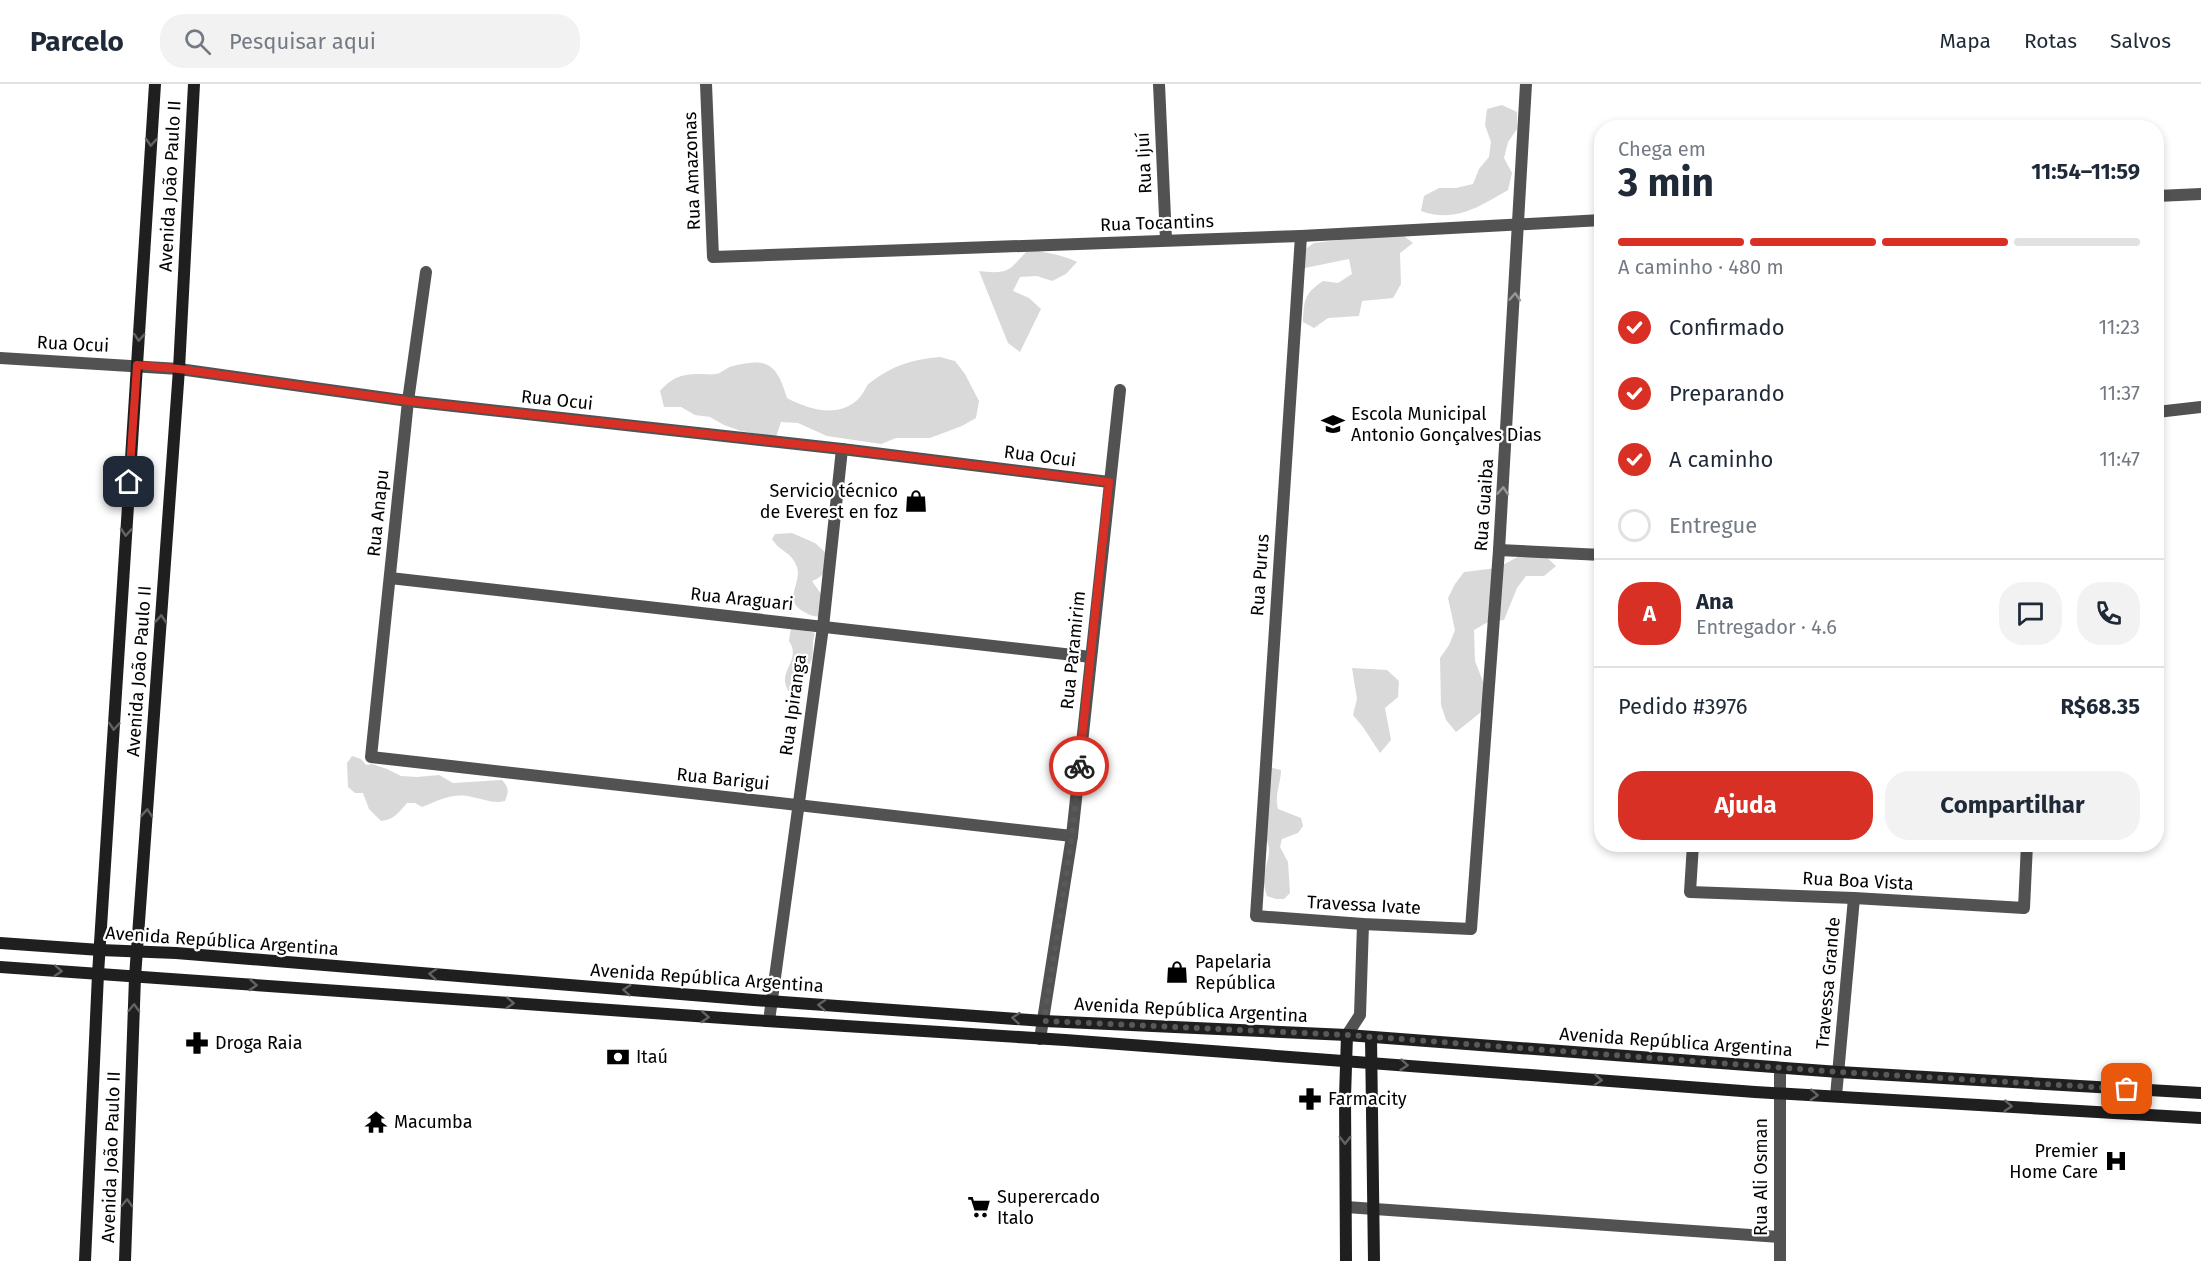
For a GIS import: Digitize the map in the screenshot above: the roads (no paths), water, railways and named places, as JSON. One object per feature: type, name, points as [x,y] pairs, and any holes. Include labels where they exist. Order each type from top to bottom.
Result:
[{"type":"main road","name":"Avenida João Paulo II","points":[[85,1261],[98,974],[155,84]]},
{"type":"main road","name":"Avenida João Paulo II","points":[[125,1261],[135,977],[179,369],[194,84]]},
{"type":"main road","name":"Avenida República Argentina","points":[[0,943],[1044,1021],[1347,1035],[1780,1068],[2201,1093]]},
{"type":"main road","name":"Avenida República Argentina","points":[[0,967],[1372,1062],[1779,1093],[2201,1118]]},
{"type":"main road","points":[[1346,1261],[1345,1061],[1347,1035]]},
{"type":"main road","points":[[1371,1037],[1374,1261]]},
{"type":"street","name":"Rua Amazonas","points":[[706,84],[713,257]]},
{"type":"street","name":"Rua Ijuí","points":[[1159,84],[1166,240]]},
{"type":"street","name":"Rua Guaiba","points":[[1471,929],[1499,550],[1520,224],[1526,84]]},
{"type":"street","points":[[2164,196],[2201,194]]},
{"type":"street","name":"Rua Tocantins","points":[[713,257],[1301,236],[1594,220]]},
{"type":"street","name":"Rua Purus","points":[[1256,916],[1301,236]]},
{"type":"street","name":"Rua Anapu","points":[[371,757],[408,401],[426,272]]},
{"type":"street","name":"Rua Ocui","points":[[0,358],[179,369],[408,401],[842,449],[1109,482]]},
{"type":"street","name":"Rua Paramirim","points":[[1041,1039],[1072,836],[1120,390]]},
{"type":"street","points":[[2164,411],[2201,407]]},
{"type":"street","name":"Rua Ipiranga","points":[[769,1021],[823,627],[842,449]]},
{"type":"street","points":[[1499,550],[1594,555]]},
{"type":"street","name":"Rua Araguari","points":[[390,578],[1090,657]]},
{"type":"street","name":"Rua Barigui","points":[[371,757],[1072,836]]},
{"type":"street","name":"Rua Boa Vista","points":[[1692,852],[1690,892],[1854,898],[2024,908],[2027,852]]},
{"type":"street","name":"Travessa Grande","points":[[1836,1096],[1854,898]]},
{"type":"street","name":"Travessa Ivate","points":[[1256,916],[1471,929]]},
{"type":"street","points":[[1363,924],[1360,1015],[1371,1037]]},
{"type":"street","points":[[1347,1035],[1360,1015]]},
{"type":"street","name":"Rua Ali Osman","points":[[1780,1068],[1780,1261]]},
{"type":"street","points":[[1346,1207],[1780,1237]]},
{"type":"place","name":"Escola Municipal Antonio Gonçalves Dias","points":[[1333,424]]},
{"type":"place","name":"Servicio técnico de Everest en foz","points":[[916,501]]},
{"type":"place","name":"Papelaria República","points":[[1177,972]]},
{"type":"place","name":"Droga Raia","points":[[197,1043]]},
{"type":"place","name":"Itaú","points":[[618,1057]]},
{"type":"place","name":"Farmacity","points":[[1310,1099]]},
{"type":"place","name":"Macumba","points":[[376,1122]]},
{"type":"place","name":"Premier Home Care","points":[[2116,1161]]},
{"type":"place","name":"Superercado Italo","points":[[979,1207]]}]
